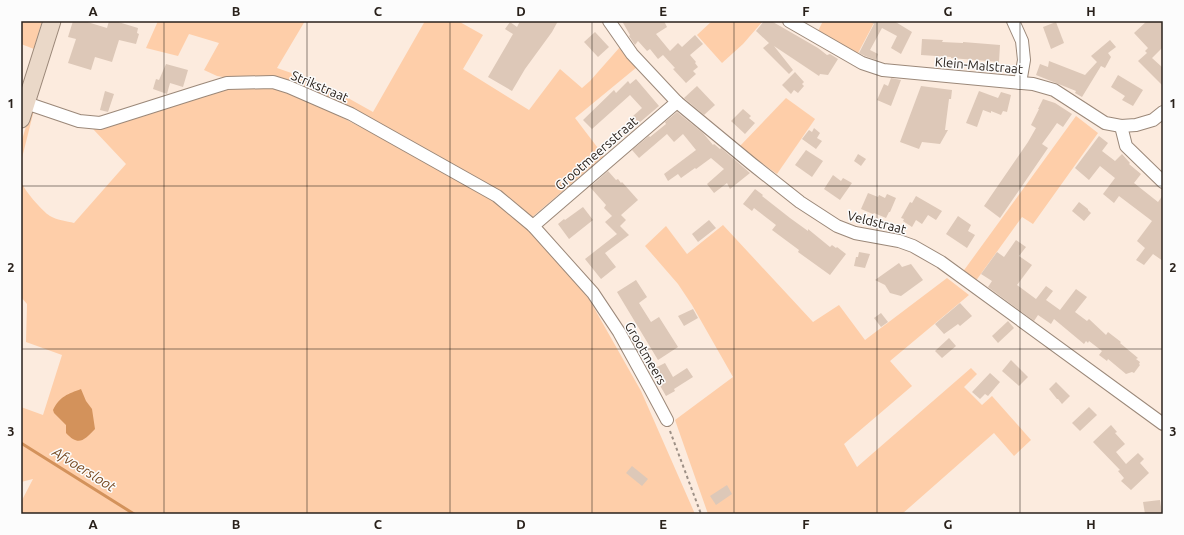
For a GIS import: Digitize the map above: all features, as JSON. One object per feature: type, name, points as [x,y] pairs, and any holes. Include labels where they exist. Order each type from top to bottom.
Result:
[{"type":"main road","points":[[21,119],[26,94],[52,21]]},
{"type":"street","name":"Veldstraat","points":[[608,21],[632,54],[677,102],[800,202],[837,226],[855,233],[898,241],[912,246],[941,262],[1163,424]]},
{"type":"street","name":"Klein-Malstraat","points":[[789,21],[862,63],[882,70],[1033,84],[1054,90],[1105,123],[1121,126],[1136,125],[1153,120],[1163,112]]},
{"type":"street","points":[[1012,21],[1022,41],[1024,60],[1020,83]]},
{"type":"street","name":"Strikstraat","points":[[26,94],[79,121],[100,123],[227,83],[274,82],[289,86],[351,114],[410,146],[497,196],[533,226]]},
{"type":"street","name":"Grootmeersstraat","points":[[533,226],[677,102]]},
{"type":"street","points":[[1121,126],[1126,146],[1163,182]]},
{"type":"street","name":"Grootmeers","points":[[533,226],[593,293],[619,332],[667,420]]},
{"type":"path","points":[[667,420],[701,514]]},
{"type":"shaded area","points":[[21,21],[42,21],[34,49],[21,44]]},
{"type":"shaded area","points":[[158,21],[305,21],[277,68],[323,84],[373,112],[425,21],[458,21],[483,35],[463,69],[529,110],[560,69],[582,88],[620,47],[637,67],[575,118],[604,156],[531,218],[336,102],[300,85],[272,78],[229,78],[217,76],[204,70],[219,43],[189,34],[178,56],[146,48]]},
{"type":"shaded area","points":[[712,21],[763,21],[743,44],[722,63],[697,35]]},
{"type":"shaded area","points":[[823,21],[875,21],[857,55],[818,31]]},
{"type":"shaded area","points":[[275,87],[300,96],[423,159],[497,200],[532,231],[589,299],[641,391],[695,514],[21,514],[21,502],[33,479],[21,482],[21,407],[43,415],[62,355],[26,342],[27,304],[21,297],[21,181],[22,185],[38,205],[50,216],[74,223],[126,164],[93,129],[220,88]]},
{"type":"shaded area","points":[[786,98],[815,119],[777,174],[739,147]]},
{"type":"shaded area","points":[[31,110],[34,110],[21,162],[21,143]]},
{"type":"shaded area","points":[[1076,116],[1098,133],[1033,224],[1022,217],[975,282],[962,273]]},
{"type":"shaded area","points":[[723,225],[813,322],[839,305],[865,340],[947,278],[969,295],[890,361],[912,386],[844,444],[857,467],[971,368],[977,374],[964,387],[982,405],[992,396],[1031,440],[1014,456],[994,433],[902,514],[708,514],[675,420],[733,377],[692,305],[678,284],[645,246],[666,226],[687,254]]},
{"type":"shaded area","points":[[81,389],[86,401],[92,409],[95,429],[84,439],[78,441],[74,440],[66,433],[66,425],[54,413],[53,410],[58,402],[68,394]]},
{"type":"building","points":[[73,21],[84,21],[107,28],[109,21],[115,21],[138,28],[137,33],[139,34],[136,44],[119,40],[112,62],[95,57],[91,70],[68,63],[76,39],[68,37]]},
{"type":"building","points":[[520,21],[558,21],[552,32],[525,69],[512,91],[488,77],[513,34],[505,29],[510,22],[517,27]]},
{"type":"building","points":[[622,21],[664,21],[667,27],[656,34],[670,51],[678,43],[682,47],[695,35],[703,44],[690,55],[698,67],[693,71],[696,74],[686,83],[663,55],[658,59],[650,49],[647,51],[638,41],[635,45]]},
{"type":"building","points":[[764,21],[771,21],[818,48],[827,55],[830,54],[838,59],[828,75],[820,74],[819,76],[774,46],[793,70],[789,74],[763,48],[769,43],[756,31]]},
{"type":"building","points":[[869,21],[894,21],[912,32],[901,54],[891,48],[897,36],[882,28],[870,50],[878,54],[876,60],[859,53],[874,24]]},
{"type":"building","points":[[1147,21],[1163,21],[1163,47],[1152,58],[1163,68],[1163,86],[1138,61],[1147,53],[1145,51],[1148,48],[1134,33]]},
{"type":"building","points":[[1056,22],[1064,43],[1051,49],[1043,27]]},
{"type":"building","points":[[595,32],[609,47],[598,57],[584,42]]},
{"type":"building","points":[[922,39],[943,40],[942,42],[1000,45],[999,62],[921,55]]},
{"type":"building","points":[[1110,40],[1116,47],[1108,53],[1111,57],[1105,68],[1101,66],[1082,97],[1075,93],[1076,91],[1036,75],[1040,64],[1048,67],[1049,61],[1085,75],[1097,62],[1091,56]]},
{"type":"building","points":[[166,64],[188,70],[183,87],[170,83],[167,94],[153,89],[156,79],[159,80]]},
{"type":"building","points":[[795,72],[804,82],[802,84],[804,86],[798,93],[794,90],[791,94],[782,85]]},
{"type":"building","points":[[1118,75],[1143,90],[1133,106],[1122,100],[1125,96],[1111,87]]},
{"type":"building","points":[[891,78],[901,80],[891,106],[877,100],[884,84],[888,86]]},
{"type":"building","points":[[636,79],[659,106],[639,123],[633,116],[642,108],[630,95],[592,129],[583,120],[614,90],[616,93],[628,81],[630,84]]},
{"type":"building","points":[[697,86],[715,105],[704,115],[684,98]]},
{"type":"building","points":[[921,86],[952,90],[951,99],[949,99],[945,130],[948,130],[940,144],[922,142],[919,149],[900,142]]},
{"type":"building","points":[[105,91],[114,94],[108,112],[100,110]]},
{"type":"building","points":[[979,91],[998,98],[1001,92],[1011,95],[1007,112],[1003,111],[1001,115],[983,110],[977,127],[966,123]]},
{"type":"building","points":[[1043,99],[1055,103],[1072,114],[1063,127],[1057,123],[1042,144],[1048,148],[1000,218],[984,206],[1036,128],[1031,125]]},
{"type":"building","points":[[743,109],[751,116],[749,118],[755,123],[745,134],[731,121]]},
{"type":"building","points":[[677,112],[703,133],[713,145],[714,144],[720,149],[721,148],[750,173],[730,189],[727,183],[714,193],[707,184],[724,169],[711,158],[681,178],[678,174],[668,181],[664,174],[696,150],[683,134],[674,142],[667,134],[639,158],[632,150],[666,124],[665,122]]},
{"type":"building","points":[[814,128],[820,133],[817,138],[822,141],[816,149],[802,139],[809,130],[812,132]]},
{"type":"building","points":[[1099,136],[1108,143],[1102,151],[1115,161],[1122,154],[1130,163],[1129,164],[1141,174],[1134,183],[1158,202],[1163,195],[1163,261],[1153,254],[1144,265],[1136,260],[1145,248],[1137,241],[1152,221],[1119,196],[1114,203],[1103,194],[1115,178],[1100,166],[1089,180],[1075,168]]},
{"type":"building","points":[[806,150],[823,161],[812,177],[795,165]]},
{"type":"building","points":[[858,154],[866,159],[861,166],[854,161]]},
{"type":"building","points":[[608,171],[616,180],[618,179],[621,183],[622,182],[638,200],[621,215],[626,220],[620,226],[629,235],[605,253],[616,267],[601,279],[585,259],[617,234],[605,222],[612,216],[604,208],[606,205],[590,187]]},
{"type":"building","points":[[833,175],[841,181],[843,178],[852,183],[840,200],[824,189]]},
{"type":"building","points":[[755,189],[790,218],[808,231],[808,229],[830,247],[832,245],[836,248],[837,247],[846,254],[830,275],[798,252],[799,250],[772,230],[776,225],[754,208],[752,211],[743,204]]},
{"type":"building","points":[[868,193],[885,198],[887,194],[896,198],[886,218],[861,209]]},
{"type":"building","points":[[916,196],[942,211],[936,220],[928,215],[922,224],[916,220],[912,227],[901,218],[910,202],[912,203]]},
{"type":"building","points":[[1079,202],[1091,213],[1084,221],[1072,211]]},
{"type":"building","points":[[583,207],[593,220],[569,239],[558,224]]},
{"type":"building","points":[[958,216],[971,225],[968,231],[975,235],[967,248],[946,234]]},
{"type":"building","points":[[709,220],[716,228],[698,242],[692,234]]},
{"type":"building","points":[[1016,240],[1026,247],[1019,256],[1032,265],[1017,285],[1036,299],[1046,286],[1053,291],[1046,300],[1060,310],[1076,289],[1087,297],[1075,312],[1087,321],[1089,319],[1106,335],[1108,332],[1138,358],[1136,359],[1140,362],[1140,365],[1134,373],[1132,372],[1126,374],[1108,359],[1107,361],[1099,355],[1102,351],[1089,341],[1088,343],[1086,341],[1084,344],[1054,319],[1051,324],[1038,315],[1034,321],[988,287],[992,281],[981,274],[997,252],[1004,257]]},
{"type":"building","points":[[859,252],[870,254],[865,268],[854,266]]},
{"type":"building","points":[[899,263],[902,267],[911,264],[923,280],[901,296],[890,293],[885,285],[875,280]]},
{"type":"building","points":[[636,280],[647,297],[639,303],[651,322],[659,317],[678,347],[658,360],[617,292]]},
{"type":"building","points":[[960,303],[972,316],[960,326],[958,324],[944,334],[935,324]]},
{"type":"building","points":[[693,309],[698,318],[684,326],[678,316]]},
{"type":"building","points":[[881,313],[888,322],[881,327],[874,318]]},
{"type":"building","points":[[1008,321],[1014,328],[998,343],[992,336]]},
{"type":"building","points":[[949,338],[956,346],[942,358],[935,351]]},
{"type":"building","points":[[1011,360],[1028,377],[1019,386],[1002,371]]},
{"type":"building","points":[[665,363],[673,377],[687,368],[693,377],[666,396],[651,370]]},
{"type":"building","points":[[990,373],[1000,382],[988,396],[985,394],[980,399],[972,392]]},
{"type":"building","points":[[1056,382],[1070,396],[1062,404],[1049,389]]},
{"type":"building","points":[[1089,407],[1097,415],[1080,431],[1072,423]]},
{"type":"building","points":[[1111,425],[1117,432],[1115,433],[1125,444],[1116,452],[1126,464],[1138,453],[1144,459],[1140,463],[1149,473],[1131,490],[1121,481],[1124,478],[1118,471],[1120,470],[1093,442]]},
{"type":"building","points":[[632,466],[648,479],[642,486],[626,473]]},
{"type":"building","points":[[727,485],[732,494],[716,505],[710,496]]},
{"type":"building","points":[[1160,500],[1162,514],[1145,514],[1143,502]]},
{"type":"waterway","name":"Afvoersloot","points":[[21,443],[134,514]]}]
